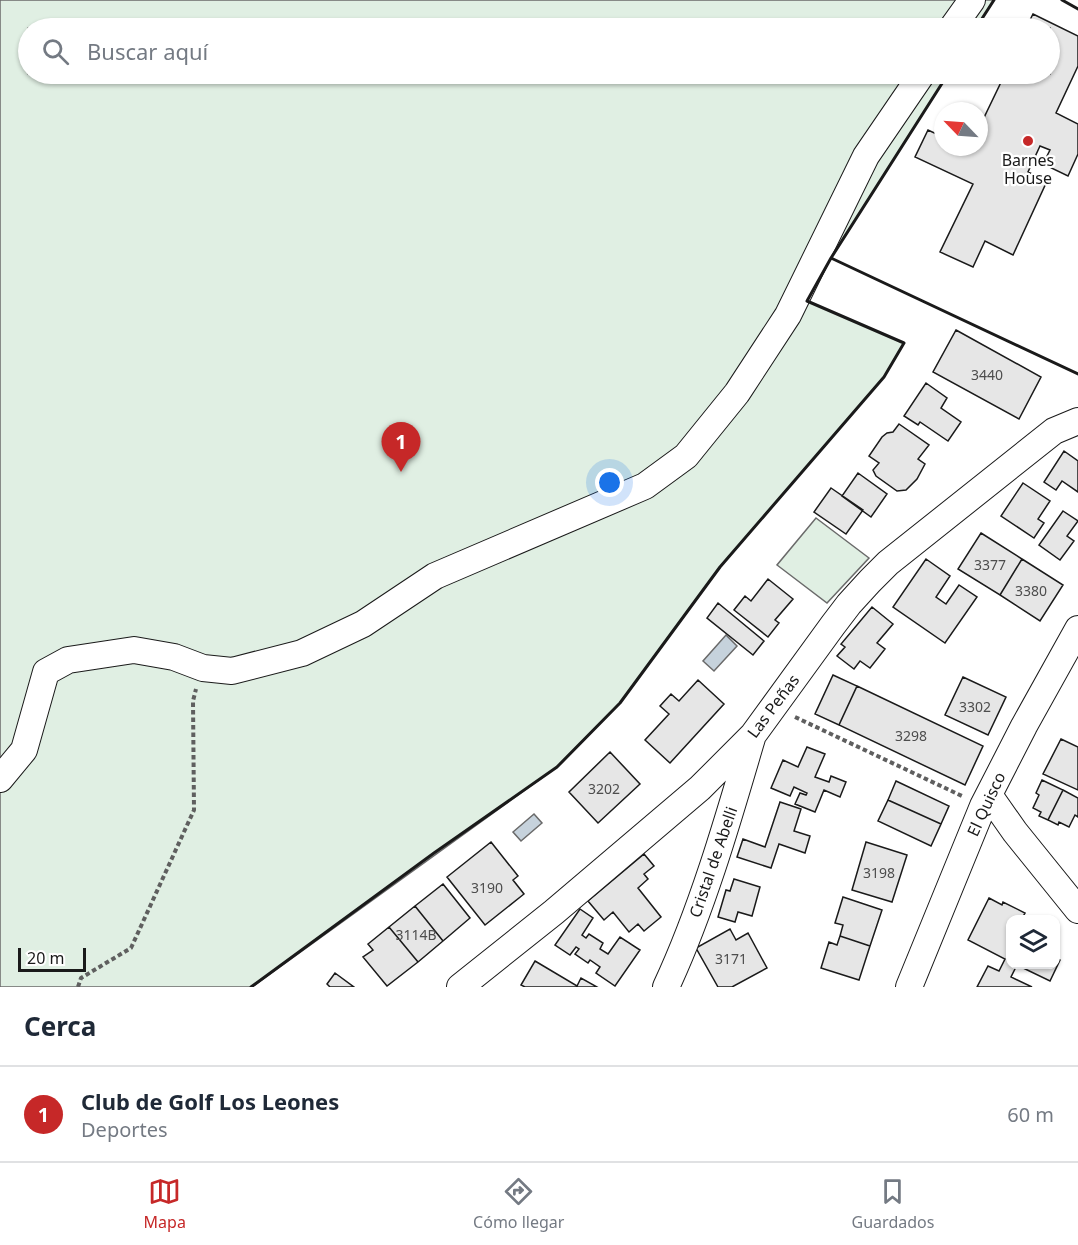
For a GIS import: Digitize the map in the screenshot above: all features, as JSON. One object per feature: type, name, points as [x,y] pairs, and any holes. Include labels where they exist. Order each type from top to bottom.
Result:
[{"type":"street","points":[[959,18],[972,0]]},
{"type":"street","points":[[0,778],[24,750],[46,672],[68,660],[134,650],[174,657],[202,668],[232,671],[302,653],[363,624],[435,576],[645,486],[686,456],[737,393],[788,315],[866,156],[915,84]]},
{"type":"street","name":"Las Peñas","points":[[460,987],[554,912],[700,788],[753,735],[849,604],[888,563],[1054,431],[1078,421]]},
{"type":"street","name":"El Quisco","points":[[909,987],[986,800],[1078,629]]},
{"type":"street","name":"Cristal de Abelli","points":[[666,987],[686,939],[729,817],[753,735]]},
{"type":"street","points":[[986,800],[1078,909]]},
{"type":"path","points":[[78,987],[81,978],[131,948],[194,810],[193,701],[202,668]]},
{"type":"path","points":[[773,707],[986,800]]},
{"type":"green space","points":[[0,0],[994,0],[982,18],[18,18],[18,84],[942,84],[831,258],[807,301],[904,343],[884,377],[720,567],[620,703],[557,767],[252,987],[0,987]]},
{"type":"green space","points":[[816,518],[869,558],[827,603],[777,565]]},
{"type":"shaded area","points":[[726,635],[737,646],[714,671],[703,661]]},
{"type":"shaded area","points":[[534,814],[542,823],[521,841],[513,832]]},
{"type":"building","name":"Barnes House","points":[[1060,27],[1078,36],[1078,66],[1056,113],[1078,124],[1078,154],[1068,176],[1043,164],[1050,150],[1040,146],[1028,172],[1047,181],[1013,255],[985,241],[973,267],[940,252],[973,184],[915,157],[928,130],[934,133],[934,156],[988,156],[988,109],[1000,84],[1060,84]]},
{"type":"building","points":[[956,330],[1041,377],[1019,419],[933,372]]},
{"type":"building","points":[[926,383],[947,398],[941,408],[961,422],[948,441],[920,422],[918,425],[904,416]]},
{"type":"building","points":[[899,424],[929,445],[918,459],[925,464],[917,479],[906,490],[897,491],[876,476],[873,470],[879,463],[869,456],[882,437],[893,432]]},
{"type":"building","points":[[1064,451],[1078,461],[1078,492],[1062,481],[1056,490],[1044,482]]},
{"type":"building","points":[[858,473],[887,494],[871,517],[842,496]]},
{"type":"building","points":[[1023,483],[1050,501],[1038,519],[1044,523],[1034,538],[1001,516]]},
{"type":"building","points":[[831,488],[863,510],[846,534],[814,512]]},
{"type":"building","points":[[1063,511],[1078,521],[1067,536],[1074,541],[1060,560],[1039,545]]},
{"type":"building","points":[[981,533],[1022,559],[1000,595],[958,569]]},
{"type":"building","points":[[926,559],[950,576],[936,597],[946,604],[959,585],[977,597],[945,643],[893,607]]},
{"type":"building","points":[[1022,559],[1063,585],[1040,621],[1000,595]]},
{"type":"building","points":[[768,579],[793,599],[775,620],[779,623],[768,637],[734,610],[745,596],[751,601]]},
{"type":"building","points":[[718,603],[764,641],[753,655],[707,618]]},
{"type":"building","points":[[872,607],[893,624],[877,643],[885,649],[870,668],[860,661],[854,669],[837,656],[845,647],[841,644]]},
{"type":"building","points":[[833,675],[857,686],[839,725],[815,714]]},
{"type":"building","points":[[963,677],[1006,697],[988,735],[945,715]]},
{"type":"building","points":[[698,680],[724,704],[670,763],[645,740],[669,714],[660,706],[671,694],[679,701]]},
{"type":"building","points":[[857,686],[983,746],[965,785],[839,725]]},
{"type":"building","points":[[1061,739],[1078,747],[1078,790],[1043,774]]},
{"type":"building","points":[[807,747],[825,754],[815,777],[829,782],[831,776],[846,782],[840,797],[824,790],[815,812],[795,804],[800,793],[806,795],[807,793],[794,787],[790,796],[771,788],[783,760],[798,767]]},
{"type":"building","points":[[610,752],[640,784],[598,823],[569,792]]},
{"type":"building","points":[[1042,780],[1063,790],[1048,820],[1039,816],[1041,812],[1033,808]]},
{"type":"building","points":[[896,781],[949,806],[941,824],[888,800]]},
{"type":"building","points":[[1063,790],[1078,798],[1078,817],[1075,815],[1069,827],[1048,820]]},
{"type":"building","points":[[888,800],[941,824],[931,846],[878,821]]},
{"type":"building","points":[[780,802],[801,809],[794,831],[810,836],[805,853],[779,844],[771,868],[737,857],[743,839],[765,847]]},
{"type":"building","points":[[491,842],[518,876],[513,880],[524,894],[485,925],[447,877]]},
{"type":"building","points":[[866,842],[907,855],[892,902],[852,890]]},
{"type":"building","points":[[644,854],[654,866],[644,874],[648,879],[638,888],[661,917],[644,931],[638,924],[629,932],[613,912],[604,920],[588,901]]},
{"type":"building","points":[[734,879],[760,887],[752,916],[738,912],[735,922],[718,917],[726,890],[730,891]]},
{"type":"building","points":[[443,884],[470,918],[443,941],[415,906]]},
{"type":"building","points":[[843,897],[882,910],[870,946],[840,936],[843,925],[835,923]]},
{"type":"building","points":[[989,898],[1025,913],[1024,915],[1006,915],[1006,969],[1015,969],[1011,977],[1032,987],[977,987],[988,966],[999,971],[1005,959],[968,940]]},
{"type":"building","points":[[415,906],[443,941],[418,962],[389,927]]},
{"type":"building","points":[[580,909],[593,918],[582,935],[586,938],[589,934],[603,943],[600,949],[608,954],[620,937],[640,950],[615,986],[596,973],[600,967],[590,960],[588,963],[575,954],[579,949],[576,947],[570,955],[555,945]]},
{"type":"building","points":[[389,927],[418,962],[387,986],[363,957],[373,950],[368,944]]},
{"type":"building","points":[[730,929],[736,940],[748,933],[767,968],[732,987],[718,987],[696,948]]},
{"type":"building","points":[[840,936],[870,946],[859,980],[821,968],[829,942],[837,945]]},
{"type":"building","points":[[535,961],[577,986],[581,978],[597,987],[525,987],[521,985]]},
{"type":"building","points":[[1025,969],[1056,969],[1050,981]]},
{"type":"building","points":[[335,973],[354,987],[330,987],[327,984]]},
{"type":"wall","points":[[982,18],[994,0]]},
{"type":"wall","points":[[1062,0],[1078,9]]},
{"type":"wall","points":[[942,84],[831,258],[1078,374]]},
{"type":"wall","points":[[251,987],[434,853],[557,767],[620,703],[720,567],[884,377],[904,343],[807,301],[831,258]]},
{"type":"place","name":"Barnes House","points":[[1028,141]]},
{"type":"place","name":"Club de Golf Los Leones","points":[[401,472]]}]
